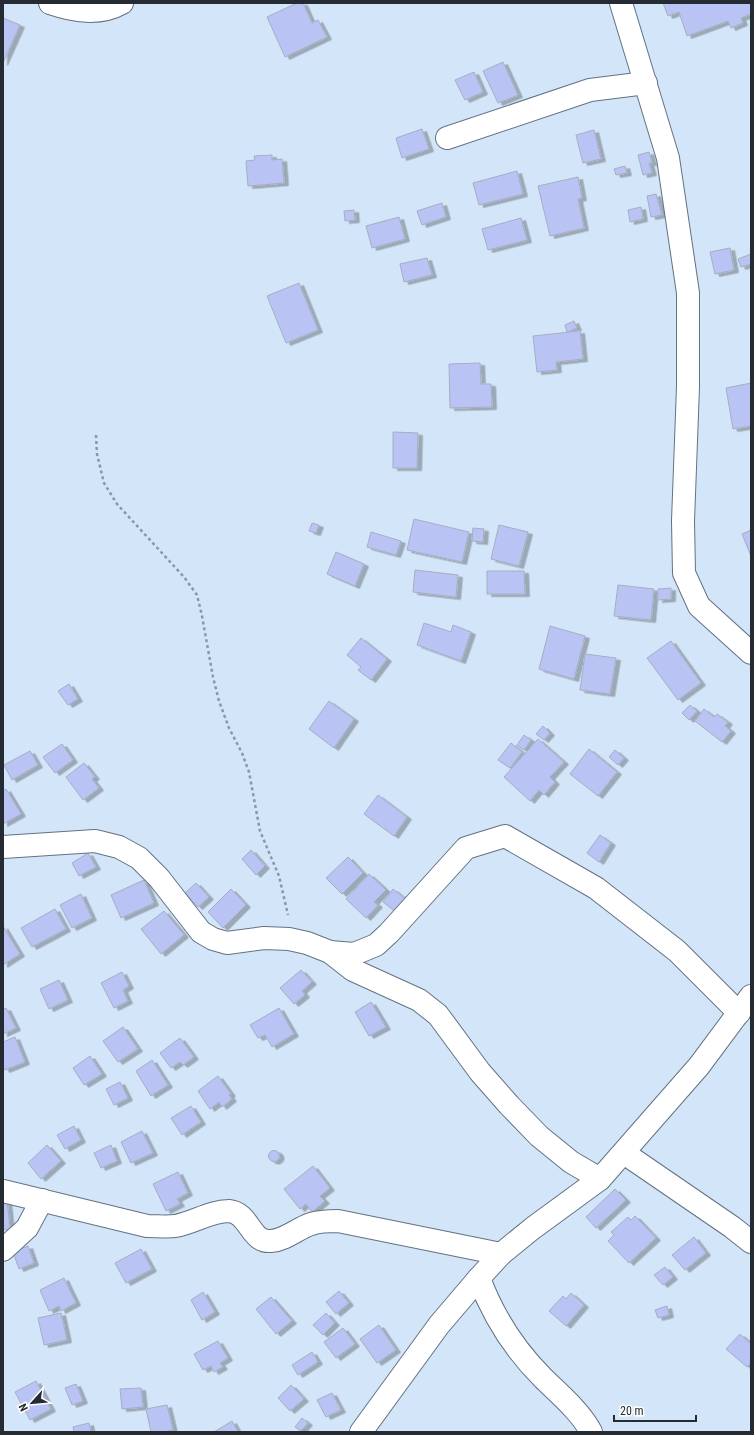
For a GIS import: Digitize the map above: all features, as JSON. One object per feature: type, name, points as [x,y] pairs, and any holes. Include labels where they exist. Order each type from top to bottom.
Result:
[{"type":"street","points":[[50,3],[64,8],[92,12],[122,3]]},
{"type":"street","points":[[621,3],[668,158],[688,293],[688,387],[683,521],[684,573],[699,606],[751,653]]},
{"type":"street","points":[[447,138],[590,90],[646,83]]},
{"type":"street","points":[[330,952],[354,954],[376,945],[390,933],[466,848],[505,836],[596,888],[745,1005],[698,1066],[600,1180],[533,1228],[501,1254],[479,1278],[440,1325],[360,1432]]},
{"type":"street","points":[[3,847],[95,841],[119,847],[139,858],[159,878],[201,932],[213,939],[227,943],[264,938],[289,939],[307,942],[330,952],[353,970],[419,1000],[433,1011],[455,1037],[480,1072],[538,1136],[571,1162],[600,1180]]},
{"type":"street","points":[[624,1153],[732,1226],[751,1242]]},
{"type":"street","points":[[3,1191],[147,1226],[176,1226],[213,1214],[228,1211],[238,1214],[246,1220],[256,1236],[264,1241],[281,1239],[310,1224],[325,1221],[338,1221],[501,1254]]},
{"type":"street","points":[[3,1250],[27,1228],[42,1200]]},
{"type":"street","points":[[479,1278],[487,1299],[502,1327],[523,1356],[568,1402],[591,1431]]},
{"type":"path","points":[[96,435],[97,454],[104,483],[117,504],[184,577],[196,595],[202,616],[219,701],[229,728],[242,753],[249,772],[260,831],[279,876],[288,913],[289,939]]},
{"type":"building","points":[[297,3],[303,3],[312,23],[318,20],[327,37],[285,57],[267,17]]},
{"type":"building","points":[[663,3],[751,3],[751,14],[741,18],[743,23],[731,28],[728,21],[687,36],[679,12],[668,16]]},
{"type":"building","points":[[3,18],[20,25],[3,63]]},
{"type":"building","points":[[503,62],[518,95],[498,103],[483,71]]},
{"type":"building","points":[[474,72],[483,92],[465,100],[455,80]]},
{"type":"building","points":[[422,129],[429,149],[402,158],[396,138]]},
{"type":"building","points":[[594,130],[601,159],[583,163],[576,135]]},
{"type":"building","points":[[649,152],[652,163],[649,163],[652,173],[643,175],[638,155]]},
{"type":"building","points":[[272,155],[272,160],[282,159],[284,183],[248,186],[246,161],[255,160],[254,156]]},
{"type":"building","points":[[625,166],[627,173],[616,175],[614,169]]},
{"type":"building","points":[[517,171],[523,194],[479,205],[473,183]]},
{"type":"building","points":[[578,177],[582,198],[578,199],[584,228],[550,236],[538,186]]},
{"type":"building","points":[[656,194],[662,215],[651,217],[647,196]]},
{"type":"building","points":[[442,203],[446,217],[422,225],[417,211]]},
{"type":"building","points":[[641,207],[643,219],[630,222],[628,210]]},
{"type":"building","points":[[354,210],[355,220],[345,221],[344,211]]},
{"type":"building","points":[[399,217],[405,239],[372,248],[366,226]]},
{"type":"building","points":[[521,218],[527,240],[488,250],[482,229]]},
{"type":"building","points":[[730,248],[734,270],[715,274],[710,252]]},
{"type":"building","points":[[751,254],[751,264],[741,267],[738,259]]},
{"type":"building","points":[[427,258],[432,275],[404,282],[400,264]]},
{"type":"building","points":[[299,283],[318,330],[286,343],[267,296]]},
{"type":"building","points":[[574,321],[577,328],[567,332],[565,325]]},
{"type":"building","points":[[580,331],[583,359],[556,362],[557,370],[537,372],[533,336]]},
{"type":"building","points":[[480,363],[481,384],[491,384],[492,407],[450,408],[449,364]]},
{"type":"building","points":[[751,383],[751,426],[733,429],[726,388]]},
{"type":"building","points":[[393,432],[418,433],[417,468],[393,468]]},
{"type":"building","points":[[414,519],[469,532],[462,562],[407,550]]},
{"type":"building","points":[[312,523],[319,525],[316,533],[309,531]]},
{"type":"building","points":[[499,525],[528,532],[519,566],[491,559]]},
{"type":"building","points":[[473,528],[484,529],[483,542],[472,541]]},
{"type":"building","points":[[751,530],[751,556],[742,534]]},
{"type":"building","points":[[371,532],[401,541],[396,555],[367,547]]},
{"type":"building","points":[[336,552],[364,564],[355,586],[327,574]]},
{"type":"building","points":[[415,570],[458,575],[456,597],[413,592]]},
{"type":"building","points":[[487,571],[524,571],[525,594],[487,594]]},
{"type":"building","points":[[618,585],[654,589],[651,620],[614,616]]},
{"type":"building","points":[[671,588],[671,599],[658,600],[658,589]]},
{"type":"building","points":[[424,623],[451,632],[453,625],[471,632],[461,661],[417,645]]},
{"type":"building","points":[[550,626],[585,636],[574,679],[539,669]]},
{"type":"building","points":[[361,638],[387,659],[371,680],[358,670],[361,667],[347,655]]},
{"type":"building","points":[[671,641],[701,683],[678,700],[647,658]]},
{"type":"building","points":[[585,654],[616,658],[610,694],[580,690]]},
{"type":"building","points":[[69,684],[78,699],[68,705],[58,691]]},
{"type":"building","points":[[329,701],[354,719],[334,748],[309,729]]},
{"type":"building","points":[[690,705],[697,711],[689,720],[682,713]]},
{"type":"building","points":[[704,709],[714,717],[717,714],[728,722],[725,726],[731,731],[722,742],[695,721]]},
{"type":"building","points":[[543,726],[550,733],[544,740],[536,734]]},
{"type":"building","points":[[524,735],[531,740],[524,750],[517,745]]},
{"type":"building","points":[[538,739],[564,762],[550,777],[555,782],[544,795],[539,790],[530,801],[504,777]]},
{"type":"building","points":[[511,743],[522,752],[510,768],[498,760]]},
{"type":"building","points":[[62,744],[73,760],[55,773],[43,757]]},
{"type":"building","points":[[589,749],[617,772],[598,796],[570,774]]},
{"type":"building","points":[[615,750],[624,758],[618,765],[609,757]]},
{"type":"building","points":[[30,751],[38,765],[12,780],[4,765]]},
{"type":"building","points":[[84,763],[95,777],[92,779],[99,788],[83,800],[66,777]]},
{"type":"building","points":[[6,789],[21,814],[3,824],[3,791]]},
{"type":"building","points":[[378,795],[407,817],[394,836],[364,814]]},
{"type":"building","points":[[600,835],[611,843],[599,862],[587,853]]},
{"type":"building","points":[[251,850],[265,866],[256,875],[242,859]]},
{"type":"building","points":[[88,853],[96,867],[79,876],[72,863]]},
{"type":"building","points":[[348,857],[363,873],[342,894],[326,878]]},
{"type":"building","points":[[369,874],[386,890],[374,902],[378,905],[366,918],[346,899]]},
{"type":"building","points":[[144,880],[154,903],[121,918],[111,895]]},
{"type":"building","points":[[196,883],[209,897],[198,907],[185,893]]},
{"type":"building","points":[[231,889],[246,905],[223,928],[208,912]]},
{"type":"building","points":[[393,889],[407,900],[397,913],[383,902]]},
{"type":"building","points":[[81,894],[92,918],[72,928],[60,905]]},
{"type":"building","points":[[55,909],[66,929],[32,947],[21,928]]},
{"type":"building","points":[[164,911],[184,935],[161,954],[141,929]]},
{"type":"building","points":[[3,926],[20,954],[3,965]]},
{"type":"building","points":[[301,970],[312,982],[302,991],[305,995],[294,1004],[280,988]]},
{"type":"building","points":[[122,972],[129,986],[123,990],[128,1001],[114,1008],[101,983]]},
{"type":"building","points":[[59,980],[68,1000],[49,1009],[40,989]]},
{"type":"building","points":[[371,1002],[386,1027],[369,1036],[355,1012]]},
{"type":"building","points":[[6,1008],[16,1028],[3,1034],[3,1009]]},
{"type":"building","points":[[279,1008],[294,1034],[272,1047],[265,1035],[258,1038],[250,1025]]},
{"type":"building","points":[[123,1027],[138,1049],[118,1062],[103,1041]]},
{"type":"building","points":[[15,1037],[25,1062],[5,1070],[3,1066],[3,1042]]},
{"type":"building","points":[[180,1038],[194,1057],[183,1065],[180,1062],[171,1068],[160,1053]]},
{"type":"building","points":[[90,1056],[102,1074],[84,1085],[73,1068]]},
{"type":"building","points":[[152,1060],[168,1085],[151,1096],[136,1071]]},
{"type":"building","points":[[218,1076],[231,1094],[229,1095],[232,1099],[222,1107],[219,1102],[210,1109],[198,1091]]},
{"type":"building","points":[[120,1082],[128,1098],[114,1105],[106,1089]]},
{"type":"building","points":[[191,1106],[201,1122],[182,1135],[171,1118]]},
{"type":"building","points":[[74,1126],[81,1140],[65,1149],[57,1135]]},
{"type":"building","points":[[142,1131],[153,1153],[131,1163],[121,1142]]},
{"type":"building","points":[[47,1145],[61,1161],[41,1179],[28,1163]]},
{"type":"building","points":[[111,1145],[117,1161],[101,1168],[94,1153]]},
{"type":"building","points":[[274,1150],[278,1152],[280,1156],[278,1160],[274,1162],[270,1160],[268,1156],[270,1152]]},
{"type":"building","points":[[313,1166],[330,1188],[320,1196],[325,1201],[312,1212],[306,1204],[300,1209],[284,1189]]},
{"type":"building","points":[[178,1172],[188,1193],[177,1199],[180,1204],[166,1211],[153,1184]]},
{"type":"building","points":[[615,1189],[626,1200],[596,1228],[586,1217]]},
{"type":"building","points":[[3,1199],[7,1199],[10,1229],[3,1230]]},
{"type":"building","points":[[635,1216],[656,1238],[629,1263],[608,1241],[614,1235],[611,1232],[628,1217],[631,1220]]},
{"type":"building","points":[[694,1237],[706,1253],[685,1270],[672,1255]]},
{"type":"building","points":[[28,1246],[34,1263],[19,1269],[13,1252]]},
{"type":"building","points":[[141,1249],[152,1269],[126,1283],[115,1263]]},
{"type":"building","points":[[665,1267],[673,1277],[663,1285],[654,1275]]},
{"type":"building","points":[[64,1278],[76,1303],[61,1311],[59,1306],[49,1311],[40,1290]]},
{"type":"building","points":[[339,1291],[349,1303],[336,1314],[326,1302]]},
{"type":"building","points":[[203,1292],[215,1312],[202,1320],[191,1300]]},
{"type":"building","points":[[571,1293],[584,1305],[566,1326],[549,1311],[563,1296],[566,1299]]},
{"type":"building","points":[[271,1297],[292,1321],[276,1334],[256,1309]]},
{"type":"building","points":[[667,1306],[669,1315],[658,1318],[655,1310]]},
{"type":"building","points":[[61,1313],[67,1340],[44,1345],[38,1318]]},
{"type":"building","points":[[326,1313],[335,1323],[323,1335],[313,1325]]},
{"type":"building","points":[[379,1325],[396,1350],[377,1363],[360,1339]]},
{"type":"building","points":[[343,1328],[355,1344],[336,1358],[324,1342]]},
{"type":"building","points":[[740,1334],[751,1344],[751,1363],[747,1367],[726,1349]]},
{"type":"building","points":[[218,1341],[228,1358],[220,1363],[223,1367],[214,1372],[211,1366],[203,1370],[194,1354]]},
{"type":"building","points":[[312,1352],[318,1362],[298,1375],[292,1365]]},
{"type":"building","points":[[36,1381],[51,1409],[30,1420],[15,1392]]},
{"type":"building","points":[[76,1384],[83,1401],[72,1405],[65,1388]]},
{"type":"building","points":[[291,1385],[304,1399],[290,1411],[278,1398]]},
{"type":"building","points":[[141,1388],[143,1407],[122,1409],[120,1389]]},
{"type":"building","points":[[332,1393],[341,1410],[326,1417],[317,1400]]},
{"type":"building","points":[[167,1405],[173,1430],[151,1432],[146,1409]]},
{"type":"building","points":[[302,1418],[308,1423],[301,1431],[295,1427]]},
{"type":"building","points":[[232,1421],[238,1432],[214,1432]]},
{"type":"building","points":[[89,1423],[91,1432],[74,1432],[73,1427]]}]
